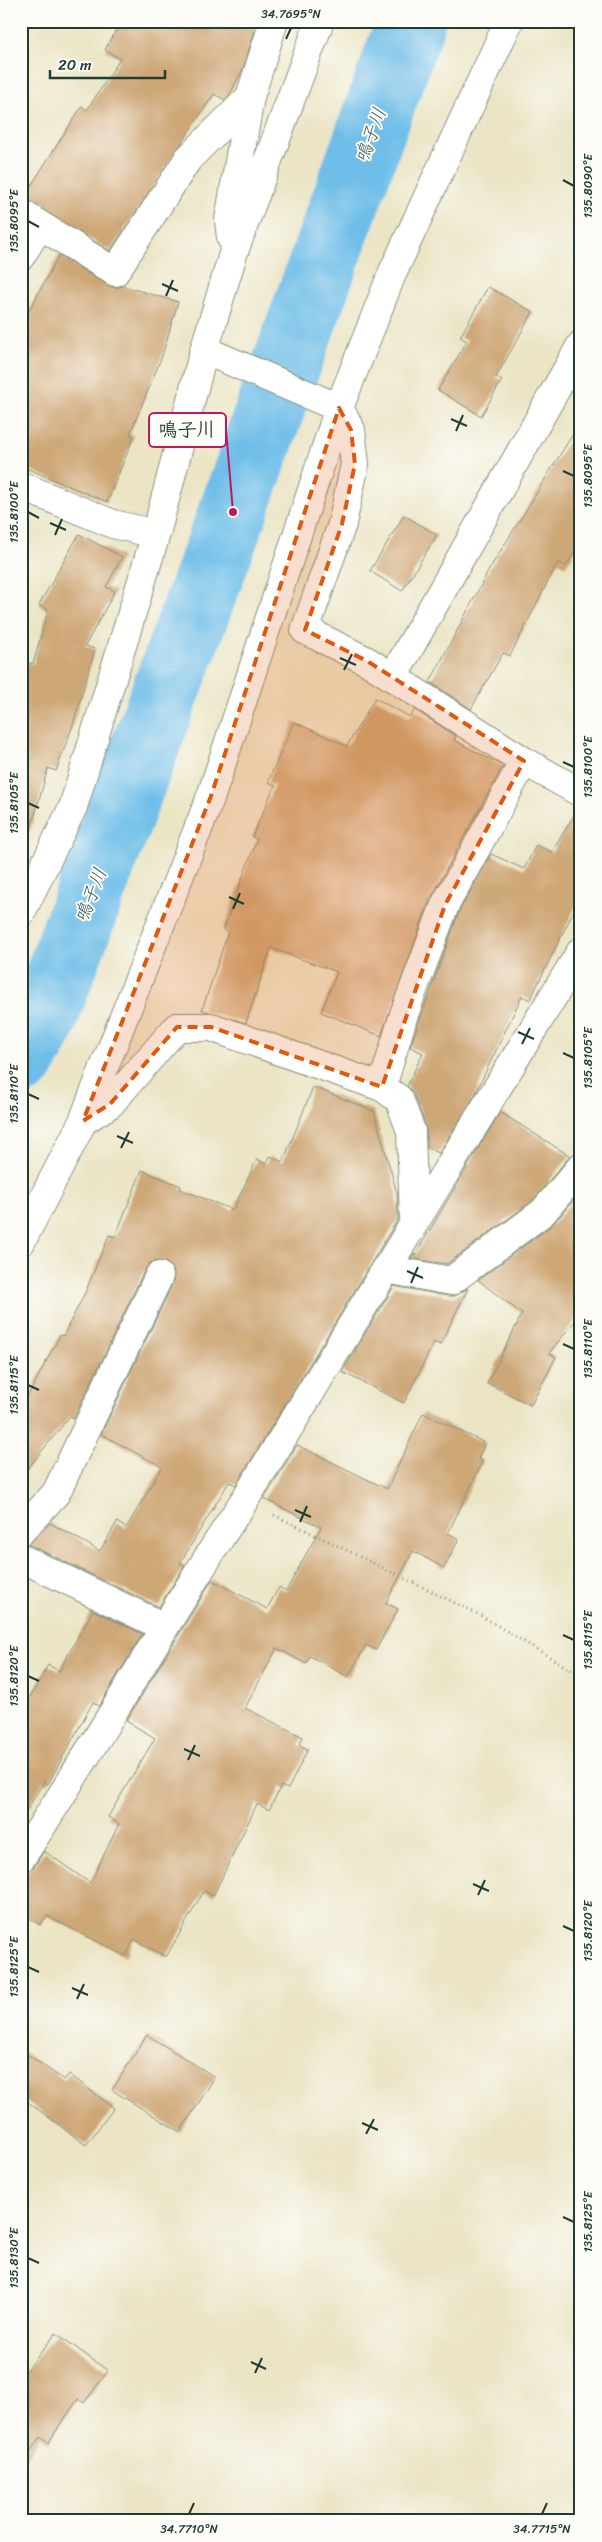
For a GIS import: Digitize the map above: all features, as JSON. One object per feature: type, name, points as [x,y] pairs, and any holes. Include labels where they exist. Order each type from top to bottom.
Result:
[{"type":"street","points":[[233,254],[230,220],[250,97],[274,21]]},
{"type":"street","points":[[21,913],[73,807],[211,355],[233,254],[320,21]]},
{"type":"street","points":[[21,1242],[83,1121],[211,796],[332,404],[509,21]]},
{"type":"street","points":[[21,256],[31,219],[115,272],[188,159],[250,97]]},
{"type":"street","points":[[393,677],[581,346]]},
{"type":"street","points":[[211,355],[332,404],[351,430],[355,464],[342,524],[306,630],[393,677],[524,761],[581,792]]},
{"type":"street","points":[[21,486],[113,524],[156,534]]},
{"type":"street","points":[[382,1087],[404,1014],[444,905],[524,761]]},
{"type":"street","points":[[21,1858],[66,1790],[197,1572],[244,1501],[581,951]]},
{"type":"street","points":[[83,1121],[110,1104],[177,1027],[211,1027],[382,1087],[399,1098],[411,1130],[414,1221]]},
{"type":"street","points":[[385,1269],[451,1281],[543,1212],[581,1167]]},
{"type":"street","points":[[21,1531],[56,1493],[160,1276]]},
{"type":"street","points":[[21,1558],[164,1627]]},
{"type":"path","points":[[244,1501],[480,1615],[581,1676]]},
{"type":"highlighted area","points":[[339,408],[351,430],[355,464],[342,524],[305,630],[367,661],[524,761],[445,905],[382,1087],[211,1027],[177,1027],[110,1104],[83,1121],[211,796]]},
{"type":"building","points":[[121,21],[258,21],[242,71],[230,94],[225,100],[214,94],[110,251],[23,198],[82,106],[87,110],[120,59],[105,50]]},
{"type":"building","points":[[59,255],[107,285],[115,288],[123,286],[178,302],[162,356],[130,434],[134,436],[107,502],[21,466],[21,325]]},
{"type":"building","points":[[488,287],[533,312],[496,377],[502,380],[481,416],[438,390],[467,341],[460,337]]},
{"type":"building","points":[[581,421],[581,542],[566,566],[558,562],[510,656],[503,653],[471,709],[430,682],[490,568]]},
{"type":"building","points":[[404,515],[437,535],[402,591],[370,571]]},
{"type":"building","points":[[79,534],[122,557],[106,587],[115,591],[85,646],[95,649],[73,725],[56,771],[48,768],[30,832],[21,831],[21,661],[33,664],[48,610],[39,605]]},
{"type":"building","points":[[375,698],[410,717],[415,710],[456,736],[454,740],[503,766],[430,899],[381,1036],[321,1012],[337,972],[271,948],[246,1023],[202,1010],[228,932],[223,930],[257,839],[252,837],[275,785],[268,782],[294,722],[347,746]]},
{"type":"building","points":[[578,808],[581,809],[581,896],[530,1000],[522,996],[474,1096],[439,1153],[427,1148],[426,1126],[414,1094],[407,1086],[423,1053],[410,1047],[459,912],[491,854],[524,869],[536,845],[552,852]]},
{"type":"building","points":[[313,1087],[374,1111],[397,1193],[398,1219],[236,1485],[229,1482],[180,1563],[185,1565],[159,1607],[28,1544],[50,1523],[100,1551],[117,1522],[126,1528],[162,1467],[101,1434],[173,1283],[174,1274],[172,1267],[165,1262],[157,1261],[150,1263],[145,1269],[74,1418],[70,1416],[21,1477],[21,1404],[29,1394],[60,1335],[63,1336],[85,1293],[109,1235],[115,1237],[142,1170],[181,1186],[180,1189],[233,1210],[257,1159],[266,1164],[270,1156],[283,1162]]},
{"type":"building","points":[[500,1112],[570,1156],[532,1201],[447,1264],[411,1258],[414,1253],[415,1255]]},
{"type":"building","points":[[581,1192],[581,1314],[549,1353],[556,1357],[531,1405],[487,1383],[522,1314],[478,1280],[553,1224]]},
{"type":"building","points":[[394,1286],[449,1296],[455,1296],[468,1288],[440,1345],[434,1342],[404,1403],[342,1372]]},
{"type":"building","points":[[423,1413],[485,1443],[478,1459],[483,1461],[448,1533],[459,1539],[444,1568],[413,1551],[386,1603],[398,1609],[376,1650],[366,1645],[348,1677],[310,1656],[306,1664],[277,1648],[245,1708],[303,1737],[299,1745],[308,1749],[288,1789],[281,1786],[269,1810],[257,1804],[213,1896],[204,1891],[166,1957],[134,1939],[126,1956],[47,1916],[40,1925],[21,1912],[21,1873],[34,1867],[44,1851],[90,1883],[119,1824],[108,1817],[155,1738],[126,1721],[212,1580],[267,1609],[279,1587],[286,1591],[321,1527],[264,1499],[297,1445],[387,1489]]},
{"type":"building","points":[[93,1610],[142,1634],[99,1706],[93,1702],[48,1784],[44,1781],[21,1820],[21,1713],[48,1665],[59,1671]]},
{"type":"building","points":[[147,2035],[215,2077],[180,2132],[112,2090]]},
{"type":"building","points":[[21,2050],[64,2080],[69,2074],[114,2108],[86,2145],[21,2097]]},
{"type":"building","points":[[56,2333],[108,2371],[84,2403],[78,2399],[48,2443],[40,2437],[21,2465],[21,2378]]},
{"type":"waterway","name":"鳴子川","points":[[21,1061],[40,1027],[233,512],[411,21]]},
{"type":"place","name":"鳴子川","points":[[233,512]]}]
